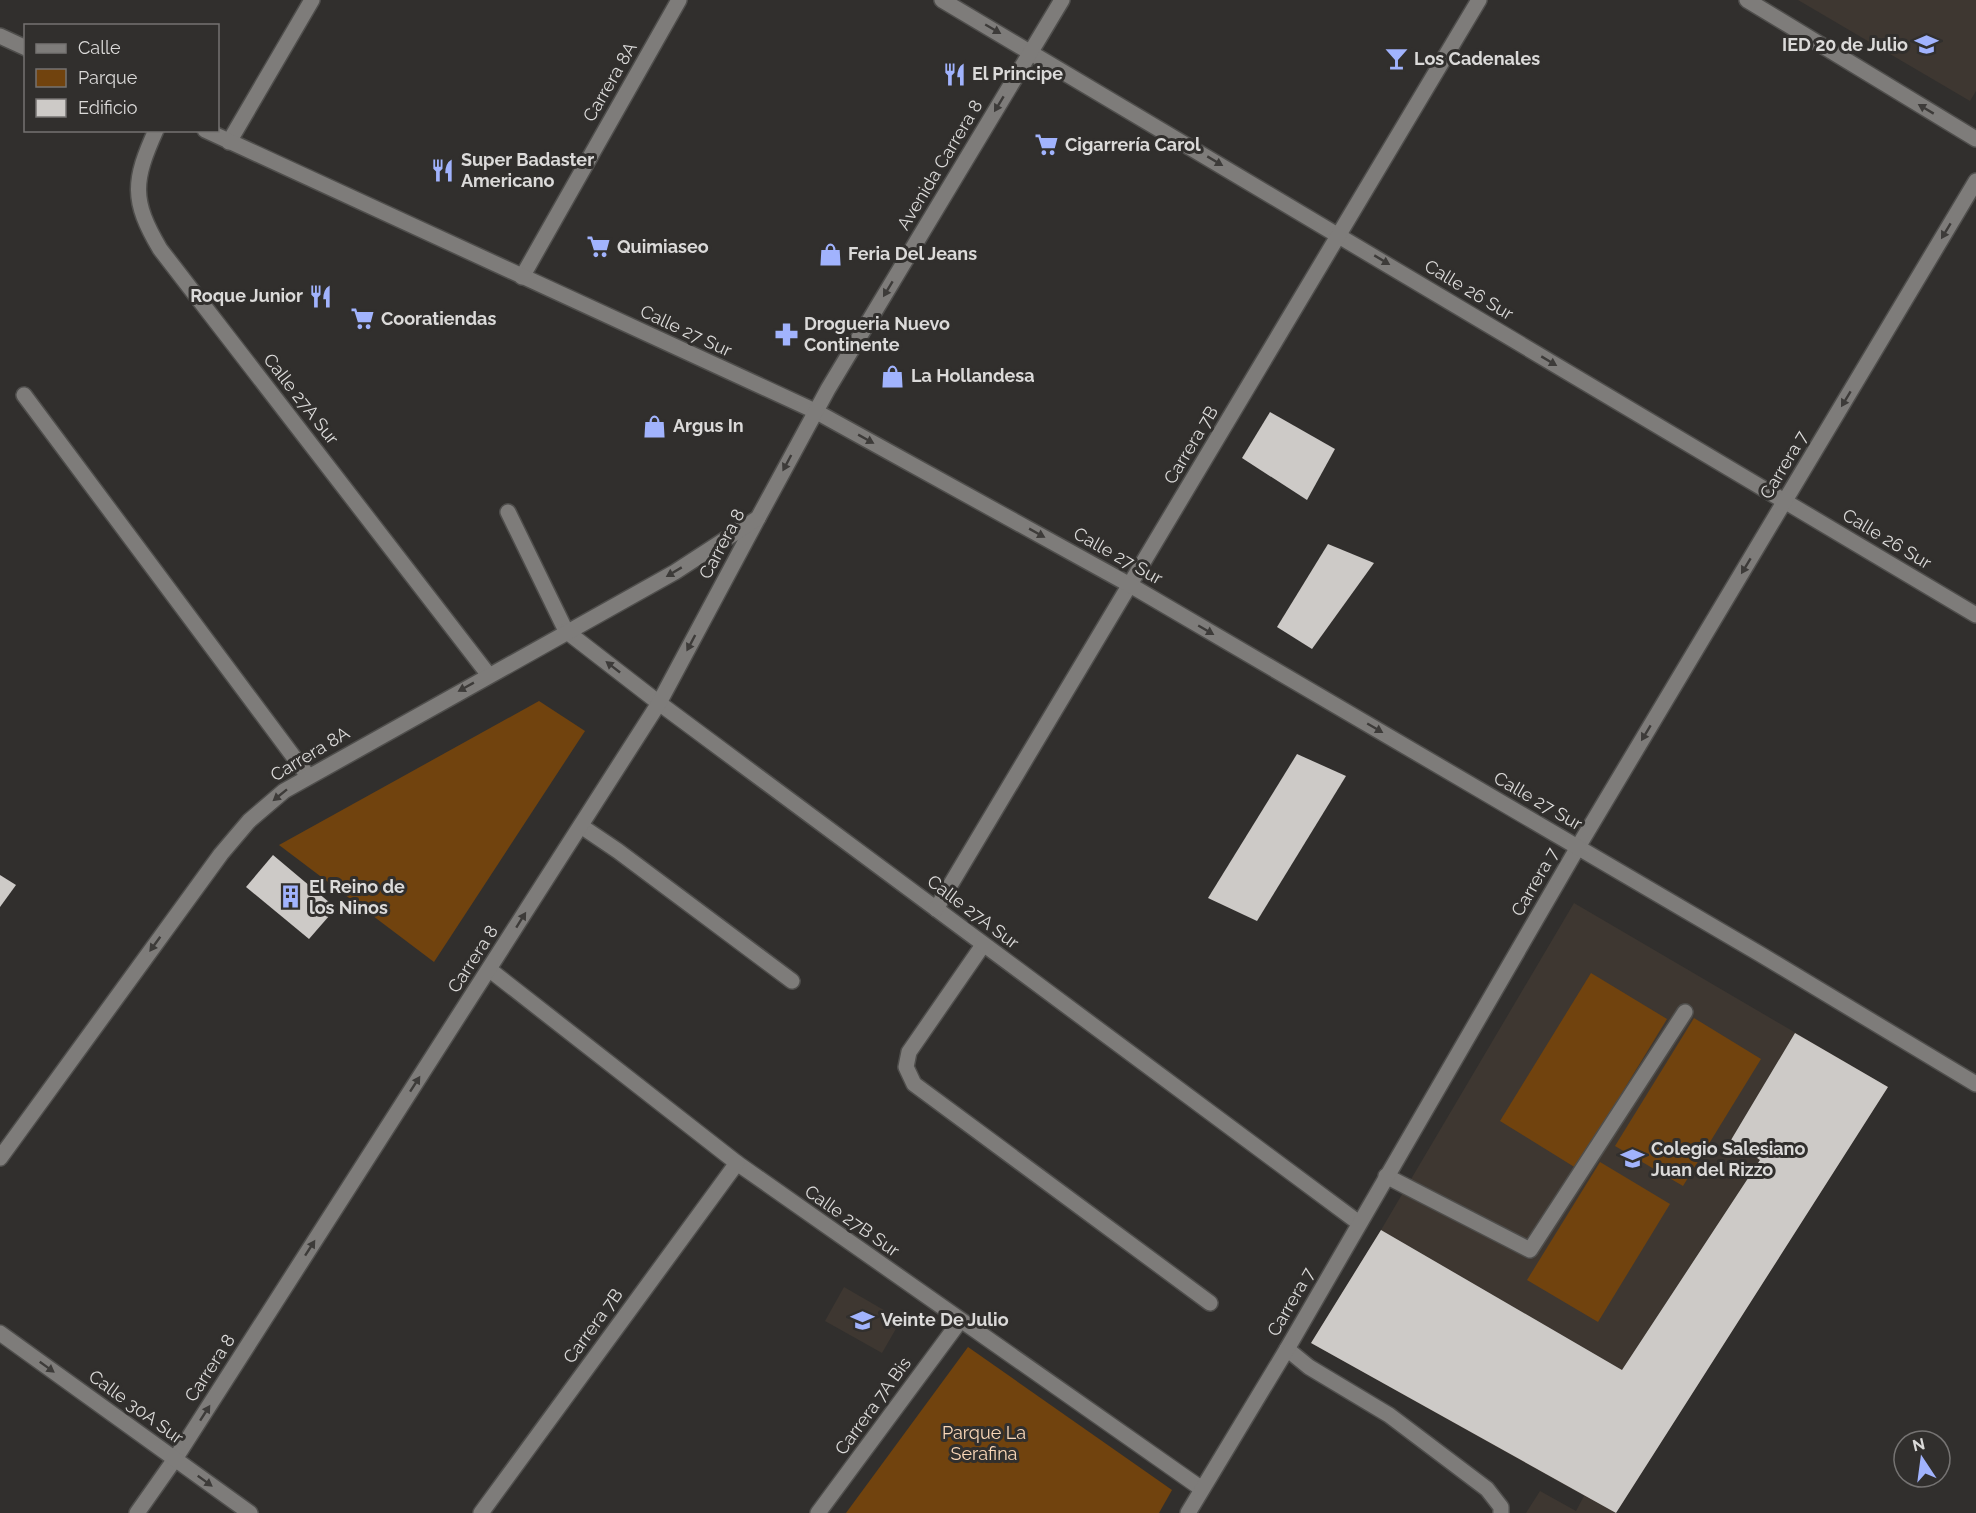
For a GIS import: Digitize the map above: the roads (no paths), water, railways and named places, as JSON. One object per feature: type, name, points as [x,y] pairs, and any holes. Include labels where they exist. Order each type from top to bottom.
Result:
[{"type":"street","points":[[229,142],[312,0]]},
{"type":"street","name":"Carrera 8A","points":[[522,277],[679,0]]},
{"type":"street","name":"Calle 26 Sur","points":[[942,0],[1976,615]]},
{"type":"street","name":"Avenida Carrera 8","points":[[815,411],[1062,0]]},
{"type":"street","name":"Carrera 7B","points":[[936,909],[1479,0]]},
{"type":"street","points":[[1747,0],[1976,139]]},
{"type":"street","points":[[0,36],[24,47]]},
{"type":"street","name":"Calle 27A Sur","points":[[155,132],[142,162],[137,194],[143,221],[160,249],[488,674]]},
{"type":"street","name":"Calle 27 Sur","points":[[209,132],[815,411],[1130,585],[1578,847],[1976,1084]]},
{"type":"street","name":"Carrera 7","points":[[1188,1513],[1287,1349],[1578,847],[1976,181]]},
{"type":"street","points":[[24,395],[308,776]]},
{"type":"street","name":"Carrera 8","points":[[137,1513],[175,1459],[659,703],[815,411]]},
{"type":"street","points":[[508,512],[566,631]]},
{"type":"street","name":"Carrera 8A","points":[[0,1158],[221,854],[249,821],[284,791],[488,674],[675,572],[758,518]]},
{"type":"street","name":"Calle 27A Sur","points":[[566,631],[983,945],[1359,1223]]},
{"type":"street","points":[[581,826],[792,981]]},
{"type":"street","points":[[983,945],[909,1052],[906,1067],[914,1084],[1210,1303]]},
{"type":"street","name":"Calle 27B Sur","points":[[490,970],[737,1163],[960,1322],[1202,1489]]},
{"type":"street","points":[[1386,1176],[1530,1250],[1685,1012]]},
{"type":"street","name":"Carrera 7B","points":[[481,1513],[737,1163]]},
{"type":"street","name":"Carrera 7A Bis","points":[[818,1513],[960,1322]]},
{"type":"street","name":"Calle 30A Sur","points":[[0,1333],[250,1513]]},
{"type":"street","points":[[1287,1349],[1309,1367],[1389,1415],[1487,1489],[1501,1507],[1501,1513]]},
{"type":"place","name":"IED 20 de Julio","points":[[1926,45]]},
{"type":"place","name":"Los Cadenales","points":[[1396,59]]},
{"type":"place","name":"El Principe","points":[[954,74]]},
{"type":"place","name":"Cigarrería Carol","points":[[1047,145]]},
{"type":"place","name":"Super Badaster Americano","points":[[443,170]]},
{"type":"place","name":"Quimiaseo","points":[[599,247]]},
{"type":"place","name":"Feria Del Jeans","points":[[830,254]]},
{"type":"place","name":"Roque Junior","points":[[321,296]]},
{"type":"place","name":"Cooratiendas","points":[[363,319]]},
{"type":"place","name":"Drogueria Nuevo Continente","points":[[786,334]]},
{"type":"place","name":"La Hollandesa","points":[[893,376]]},
{"type":"place","name":"Argus In","points":[[655,426]]},
{"type":"place","name":"El Reino de los Ninos","points":[[291,897]]},
{"type":"place","name":"Colegio Salesiano Juan del Rizzo","points":[[1633,1159]]},
{"type":"place","name":"Veinte De Julio","points":[[863,1320]]},
{"type":"park label","name":"Parque La Serafina","points":[[984,1443]]}]
